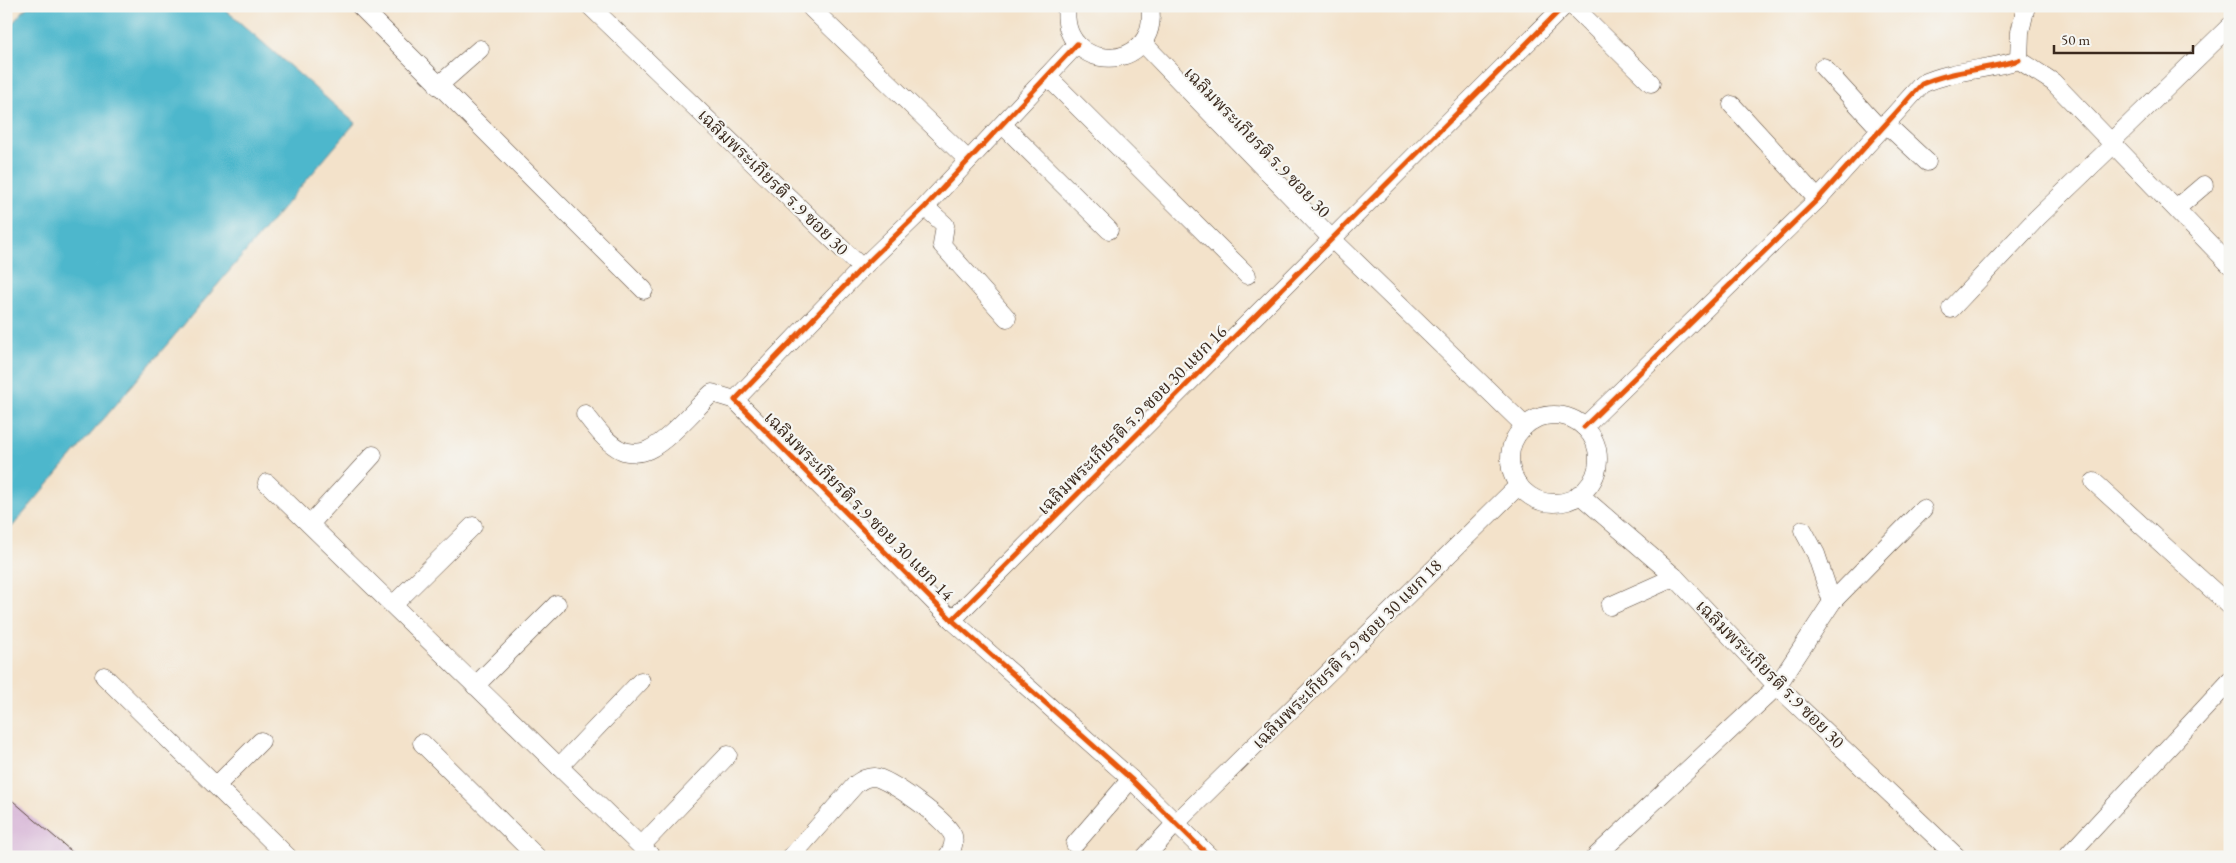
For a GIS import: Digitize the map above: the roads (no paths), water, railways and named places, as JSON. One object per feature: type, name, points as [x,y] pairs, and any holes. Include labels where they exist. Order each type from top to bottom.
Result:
[{"type":"street","points":[[360,6],[644,290]]},
{"type":"street","name":"เฉลิมพระเกียรติ ร.9 ซอย 30","points":[[590,6],[862,268],[1003,125],[1076,44]]},
{"type":"street","points":[[1067,6],[1067,26],[1076,44],[1086,52],[1097,57],[1110,59],[1122,57],[1142,43],[1151,26],[1150,6]]},
{"type":"street","name":"เฉลิมพระเกียรติ ร.9 ซอย 30 แยก 16","points":[[952,620],[1564,6]]},
{"type":"street","points":[[1573,6],[1651,84]]},
{"type":"street","points":[[2019,60],[2022,15],[2026,6]]},
{"type":"street","points":[[812,9],[968,160]]},
{"type":"street","points":[[1951,309],[2037,218],[2230,26]]},
{"type":"street","name":"เฉลิมพระเกียรติ ร.9 ซอย 30","points":[[1142,43],[1332,239],[1525,426]]},
{"type":"street","points":[[438,86],[480,49]]},
{"type":"street","points":[[1584,427],[1818,199],[1922,84],[1938,77],[1999,66],[2019,60]]},
{"type":"street","points":[[2019,60],[2052,82],[2228,258]]},
{"type":"street","points":[[1823,67],[1883,126],[1927,162]]},
{"type":"street","points":[[1047,76],[1248,275]]},
{"type":"street","points":[[1732,105],[1818,199]]},
{"type":"street","points":[[1003,125],[1109,230]]},
{"type":"street","points":[[2177,208],[2204,184]]},
{"type":"street","points":[[924,207],[945,225],[942,245],[1006,318]]},
{"type":"street","points":[[585,414],[602,435],[620,450],[647,451],[671,433],[712,393],[735,400],[862,268]]},
{"type":"street","name":"เฉลิมพระเกียรติ ร.9 ซอย 30 แยก 14","points":[[735,400],[952,620],[1131,779],[1210,857]]},
{"type":"street","points":[[1548,415],[1567,417],[1584,427],[1593,438],[1597,451],[1598,465],[1594,478],[1579,494],[1559,502],[1544,501],[1530,495],[1519,485],[1512,473],[1510,460],[1514,442],[1525,426],[1536,419],[1548,415]]},
{"type":"street","points":[[310,524],[373,455]]},
{"type":"street","points":[[2094,482],[2230,606]]},
{"type":"street","points":[[267,483],[647,852],[728,755]]},
{"type":"street","name":"เฉลิมพระเกียรติ ร.9 ซอย 30 แยก 18","points":[[1145,857],[1176,823],[1519,485]]},
{"type":"street","name":"เฉลิมพระเกียรติ ร.9 ซอย 30","points":[[1579,494],[1676,577],[1777,686],[1957,857]]},
{"type":"street","points":[[1595,857],[1777,686],[1832,602],[1923,508]]},
{"type":"street","points":[[393,605],[473,526]]},
{"type":"street","points":[[1803,530],[1816,554],[1832,602]]},
{"type":"street","points":[[1610,606],[1676,577]]},
{"type":"street","points":[[476,686],[557,604]]},
{"type":"street","points":[[104,676],[288,857]]},
{"type":"street","points":[[559,767],[642,681]]},
{"type":"street","points":[[2066,857],[2230,681]]},
{"type":"street","points":[[216,786],[261,741]]},
{"type":"street","points":[[422,743],[538,857]]},
{"type":"street","points":[[791,857],[856,784],[866,778],[875,777],[889,782],[945,824],[953,834],[954,843],[947,857]]},
{"type":"street","points":[[1075,844],[1131,779]]},
{"type":"water","points":[[28,6],[221,6],[355,123],[6,534],[6,30]]}]
